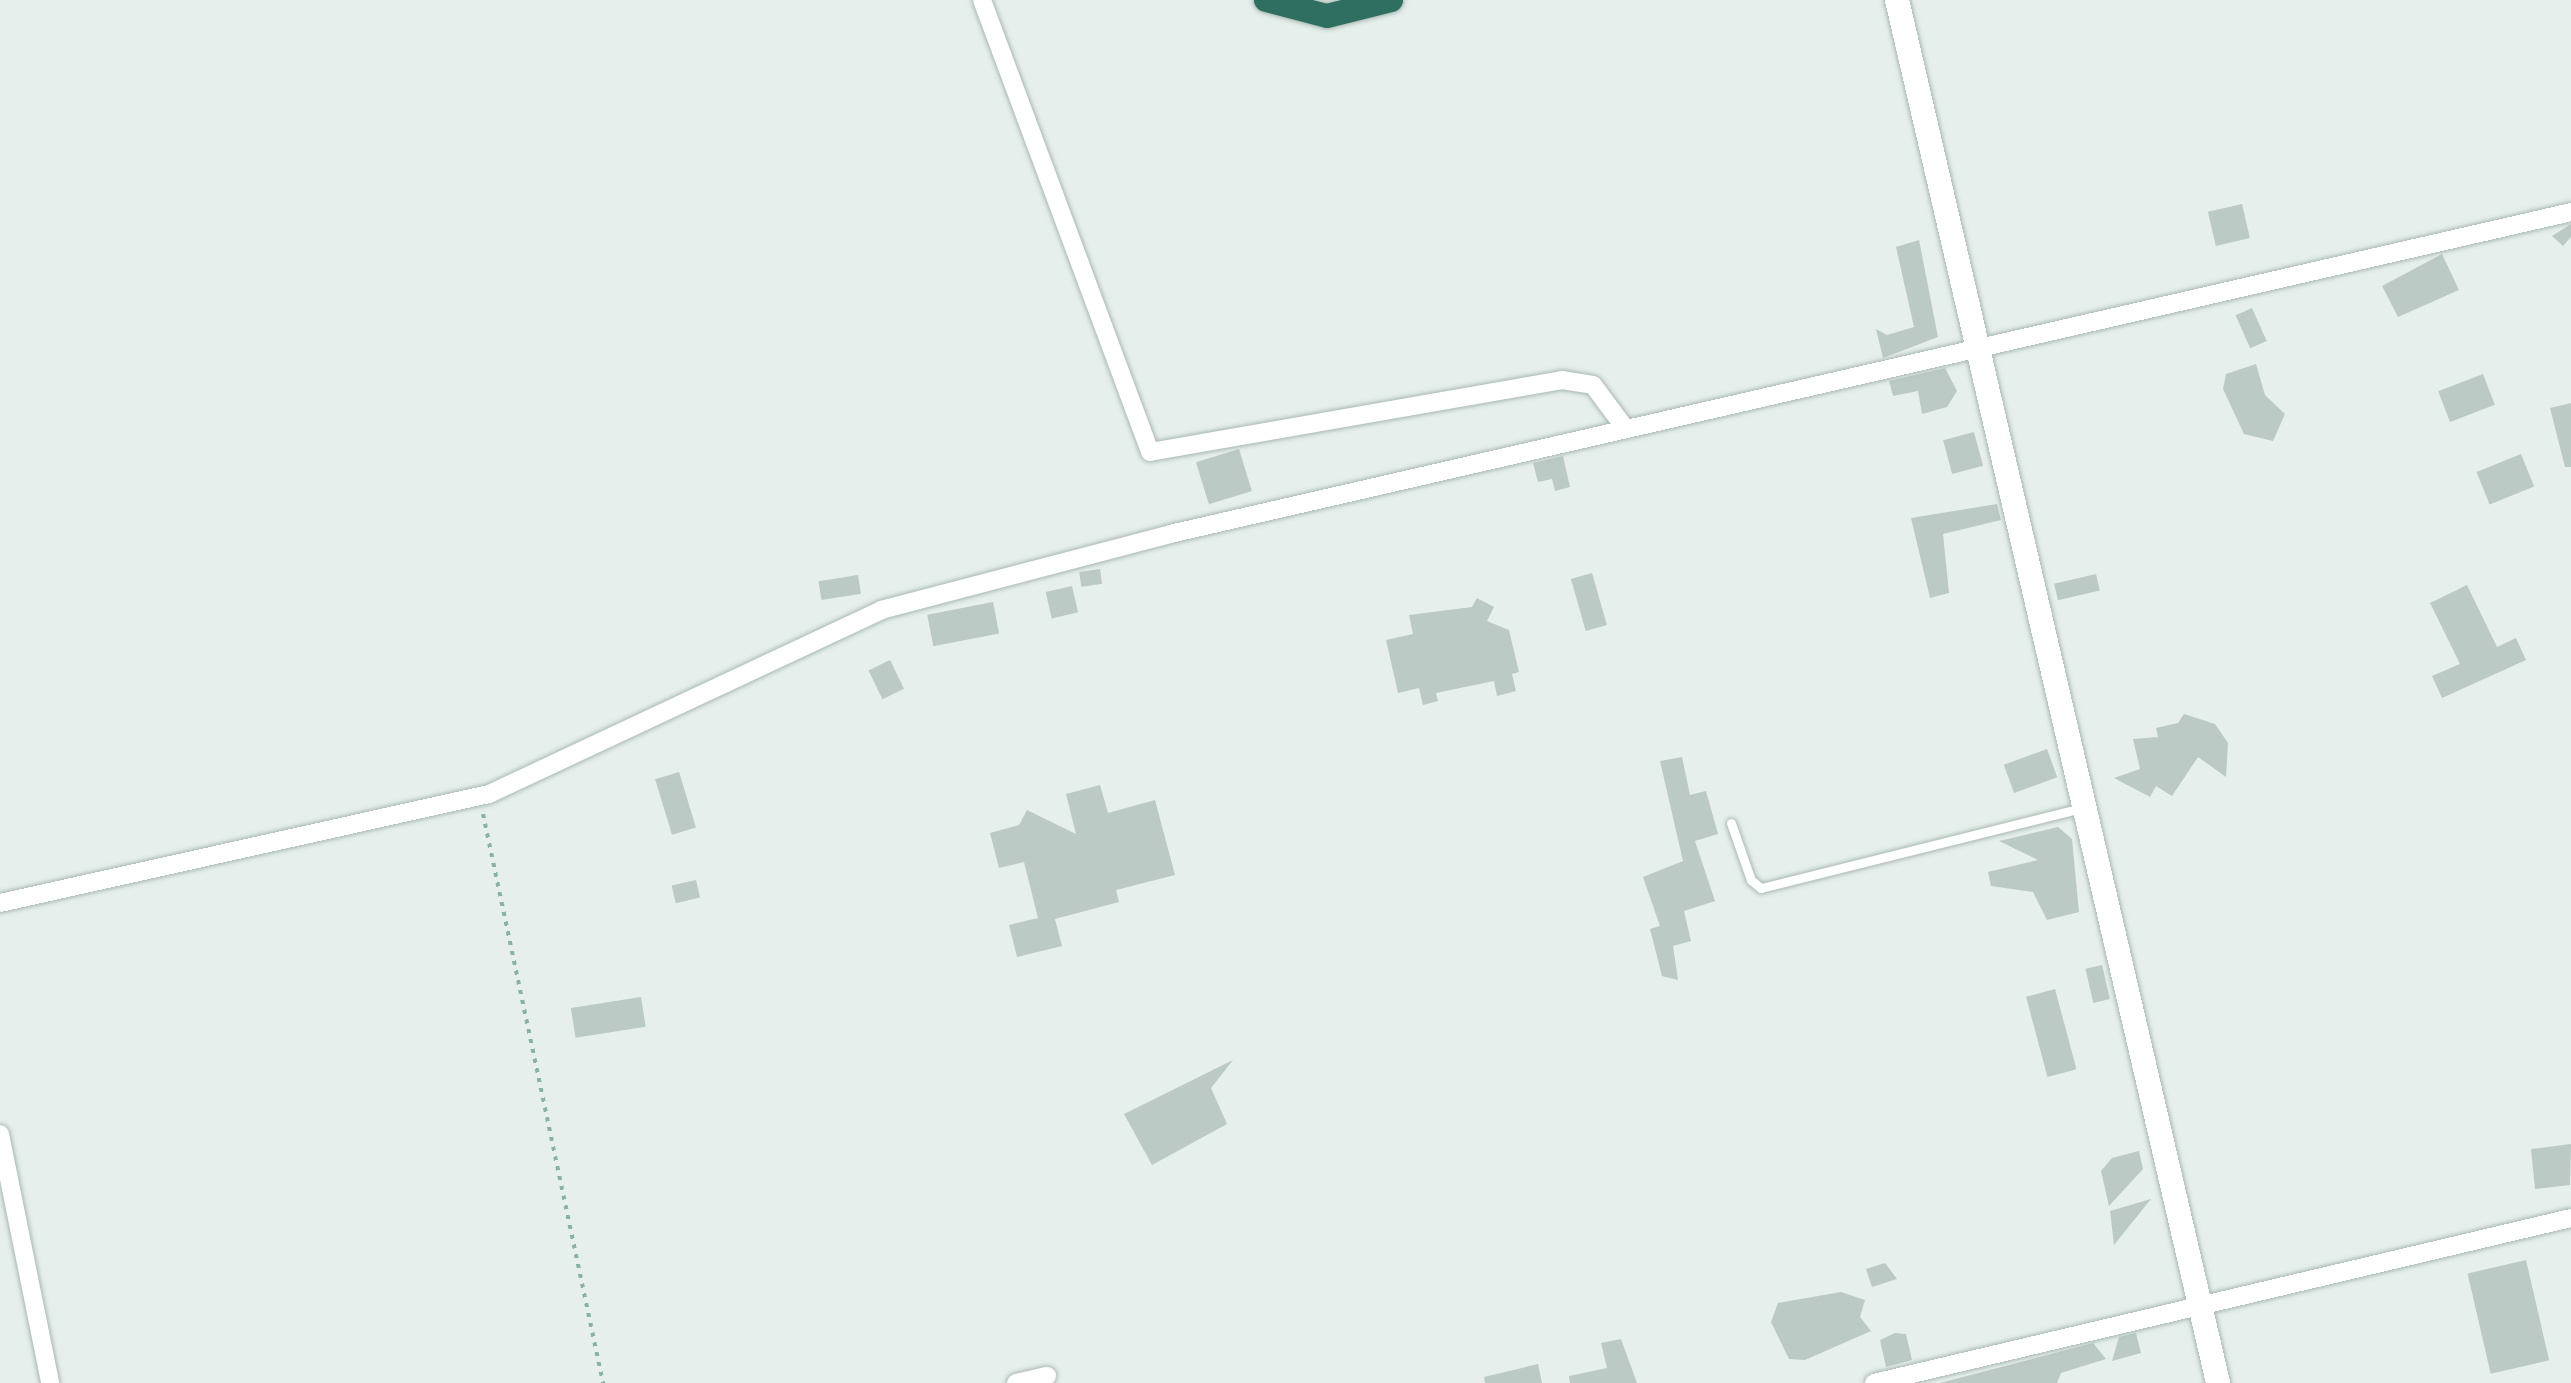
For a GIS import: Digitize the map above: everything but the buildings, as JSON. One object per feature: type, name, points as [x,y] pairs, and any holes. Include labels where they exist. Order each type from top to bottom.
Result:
[{"type":"highway","points":[[1266,0],[1327,16],[1391,0]]},
{"type":"street","points":[[982,0],[1150,452],[1562,380],[1593,385],[1625,428]]},
{"type":"street","points":[[1897,0],[1975,349],[2218,1383]]},
{"type":"street","points":[[0,903],[480,797],[572,761],[881,610],[1170,534],[2571,212]]},
{"type":"street","points":[[0,1134],[50,1383]]},
{"type":"street","points":[[1874,1383],[2571,1218]]},
{"type":"street","points":[[1016,1383],[1047,1376]]},
{"type":"lane","points":[[1731,823],[1751,880],[1761,888],[2083,808]]},
{"type":"path","points":[[480,797],[603,1383]]}]
